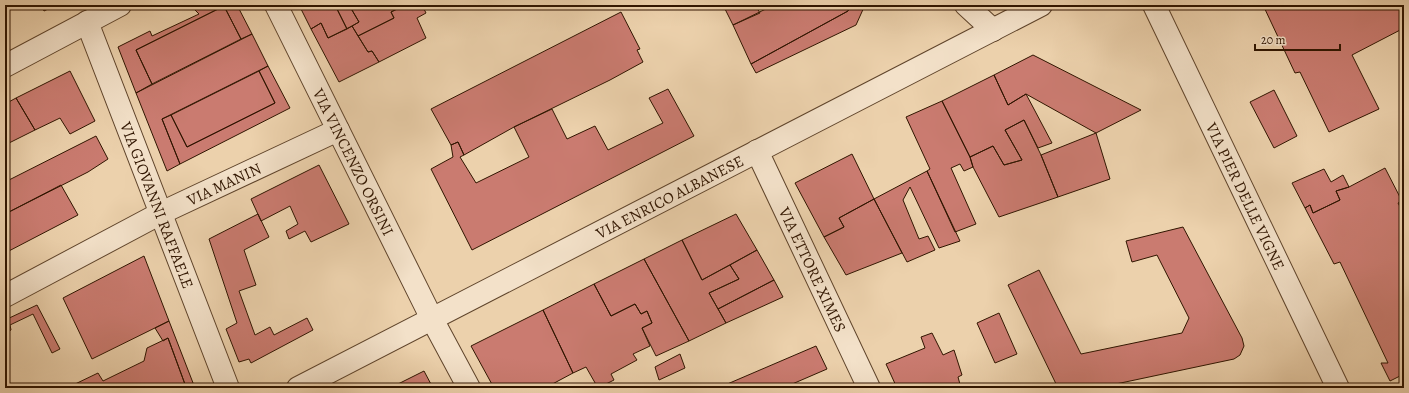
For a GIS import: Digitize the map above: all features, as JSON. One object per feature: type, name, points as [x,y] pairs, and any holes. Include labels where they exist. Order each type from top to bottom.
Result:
[{"type":"street","points":[[5,66],[120,5]]},
{"type":"street","name":"VIA VINCENZO ORSINI","points":[[276,5],[432,319],[469,388]]},
{"type":"street","points":[[966,5],[993,30]]},
{"type":"street","name":"VIA ENRICO ALBANESE","points":[[298,388],[1041,5]]},
{"type":"street","name":"VIA PIER DELLE VIGNE","points":[[1154,5],[1338,388]]},
{"type":"street","name":"VIA GIOVANNI RAFFAELE","points":[[87,22],[228,388]]},
{"type":"street","name":"VIA MANIN","points":[[5,296],[161,213],[338,130]]},
{"type":"street","name":"VIA ETTORE XIMES","points":[[757,151],[869,388]]},
{"type":"building","points":[[41,5],[56,5],[44,11]]},
{"type":"building","points":[[202,5],[237,5],[252,34],[241,39],[224,6],[136,50],[152,84],[136,93],[118,47],[150,31],[152,36],[199,14],[194,9]]},
{"type":"building","points":[[299,5],[335,5],[347,29],[328,38],[321,23],[311,29]]},
{"type":"building","points":[[335,5],[349,5],[359,22],[347,29]]},
{"type":"building","points":[[349,5],[397,5],[399,8],[391,12],[394,18],[358,36],[352,26],[359,22]]},
{"type":"building","points":[[397,5],[422,5],[426,13],[417,18],[426,38],[379,62],[372,51],[368,52],[358,36],[394,18],[391,12],[399,8]]},
{"type":"building","points":[[723,5],[755,5],[760,13],[733,25]]},
{"type":"building","points":[[774,5],[851,5],[848,11],[751,64],[733,25]]},
{"type":"building","points":[[851,5],[865,5],[856,25],[756,73],[751,64],[848,11]]},
{"type":"building","points":[[1263,5],[1404,5],[1404,28],[1352,55],[1379,109],[1329,132],[1300,72],[1295,73]]},
{"type":"building","points":[[224,6],[241,39],[152,84],[136,50]]},
{"type":"building","points":[[621,12],[640,49],[637,50],[643,62],[610,80],[514,127],[464,155],[458,142],[451,145],[431,109]]},
{"type":"building","points":[[321,23],[328,38],[352,26],[368,52],[372,51],[379,62],[339,82],[311,29]]},
{"type":"building","points":[[252,34],[268,66],[162,119],[180,164],[167,171],[136,93]]},
{"type":"building","points":[[1033,55],[1141,110],[1096,133],[1026,94],[1008,105],[994,75]]},
{"type":"building","points":[[268,66],[290,108],[180,164],[162,119],[171,115],[187,147],[275,103],[259,71]]},
{"type":"building","points":[[70,71],[95,121],[70,134],[60,118],[35,130],[16,98]]},
{"type":"building","points":[[259,71],[275,103],[187,147],[171,115]]},
{"type":"building","points":[[994,75],[1008,105],[1026,94],[1052,143],[1038,148],[1024,120],[1005,130],[1022,160],[1004,165],[993,146],[970,157],[942,101]]},
{"type":"building","points":[[668,89],[694,136],[472,250],[431,169],[453,157],[451,145],[458,142],[464,155],[460,157],[476,183],[529,157],[514,127],[552,109],[567,139],[595,126],[608,150],[663,123],[649,98]]},
{"type":"building","points":[[1274,90],[1297,136],[1274,148],[1250,102]]},
{"type":"building","points":[[16,98],[35,130],[5,145],[5,104]]},
{"type":"building","points":[[942,101],[970,157],[973,167],[964,171],[960,164],[951,168],[976,224],[955,232],[927,171],[930,169],[906,117]]},
{"type":"building","points":[[1024,120],[1041,155],[1058,197],[999,217],[973,167],[970,157],[993,146],[1004,165],[1022,160],[1005,130]]},
{"type":"building","points":[[1096,133],[1110,179],[1058,197],[1041,155]]},
{"type":"building","points":[[96,136],[108,159],[88,172],[5,214],[5,182]]},
{"type":"building","points":[[852,154],[874,199],[839,218],[844,227],[824,237],[795,183]]},
{"type":"building","points":[[319,165],[349,224],[311,242],[305,231],[289,239],[286,231],[298,224],[290,206],[261,221],[251,199]]},
{"type":"building","points":[[1385,168],[1402,201],[1398,203],[1404,214],[1404,374],[1390,381],[1381,363],[1388,363],[1340,262],[1334,264],[1305,208],[1310,205],[1313,213],[1340,200],[1336,191],[1349,187]]},
{"type":"building","points":[[1324,169],[1331,182],[1343,175],[1349,187],[1336,191],[1340,200],[1313,213],[1310,205],[1305,208],[1292,183]]},
{"type":"building","points":[[927,171],[960,241],[939,248],[910,187],[903,200],[919,239],[928,236],[935,250],[907,262],[874,199]]},
{"type":"building","points":[[61,185],[78,215],[5,253],[5,214]]},
{"type":"building","points":[[874,199],[902,253],[846,275],[824,237],[844,227],[839,218]]},
{"type":"building","points":[[258,214],[269,237],[244,250],[256,285],[239,291],[255,335],[270,327],[274,335],[307,318],[313,330],[251,363],[249,359],[239,362],[226,329],[237,323],[209,239]]},
{"type":"building","points":[[736,214],[757,250],[702,280],[682,240]]},
{"type":"building","points":[[1183,227],[1242,338],[1244,346],[1240,355],[1234,359],[1097,388],[1058,388],[1008,285],[1039,270],[1081,354],[1182,333],[1189,318],[1157,255],[1132,262],[1126,241]]},
{"type":"building","points":[[682,240],[702,280],[730,265],[739,279],[709,293],[726,323],[689,341],[644,259]]},
{"type":"building","points":[[757,250],[774,280],[718,309],[709,293],[739,279],[730,265]]},
{"type":"building","points":[[144,256],[169,321],[92,359],[63,298]]},
{"type":"building","points":[[644,259],[689,341],[656,356],[642,328],[652,323],[647,311],[641,314],[635,304],[611,316],[594,284]]},
{"type":"building","points":[[774,280],[783,297],[726,323],[718,309]]},
{"type":"building","points":[[594,284],[611,316],[635,304],[641,314],[647,311],[652,323],[642,328],[650,346],[633,354],[637,360],[611,374],[614,380],[598,388],[586,367],[573,373],[543,310]]},
{"type":"building","points":[[37,305],[60,349],[52,353],[33,314],[10,325],[11,330],[5,334],[5,320]]},
{"type":"building","points":[[543,310],[573,373],[545,388],[494,388],[471,346]]},
{"type":"building","points":[[999,313],[1017,354],[995,363],[977,323]]},
{"type":"building","points":[[169,321],[195,388],[183,388],[186,387],[168,338],[163,341],[155,328]]},
{"type":"building","points":[[932,333],[943,355],[954,350],[962,375],[958,377],[961,388],[897,388],[886,364],[925,348],[921,337]]},
{"type":"building","points":[[168,338],[186,387],[73,388],[71,386],[98,373],[103,381],[144,361],[147,348]]},
{"type":"building","points":[[816,346],[827,369],[783,388],[767,388],[765,385],[758,388],[718,388]]},
{"type":"building","points":[[680,354],[685,368],[659,380],[655,367]]},
{"type":"building","points":[[424,371],[433,388],[390,388]]}]
